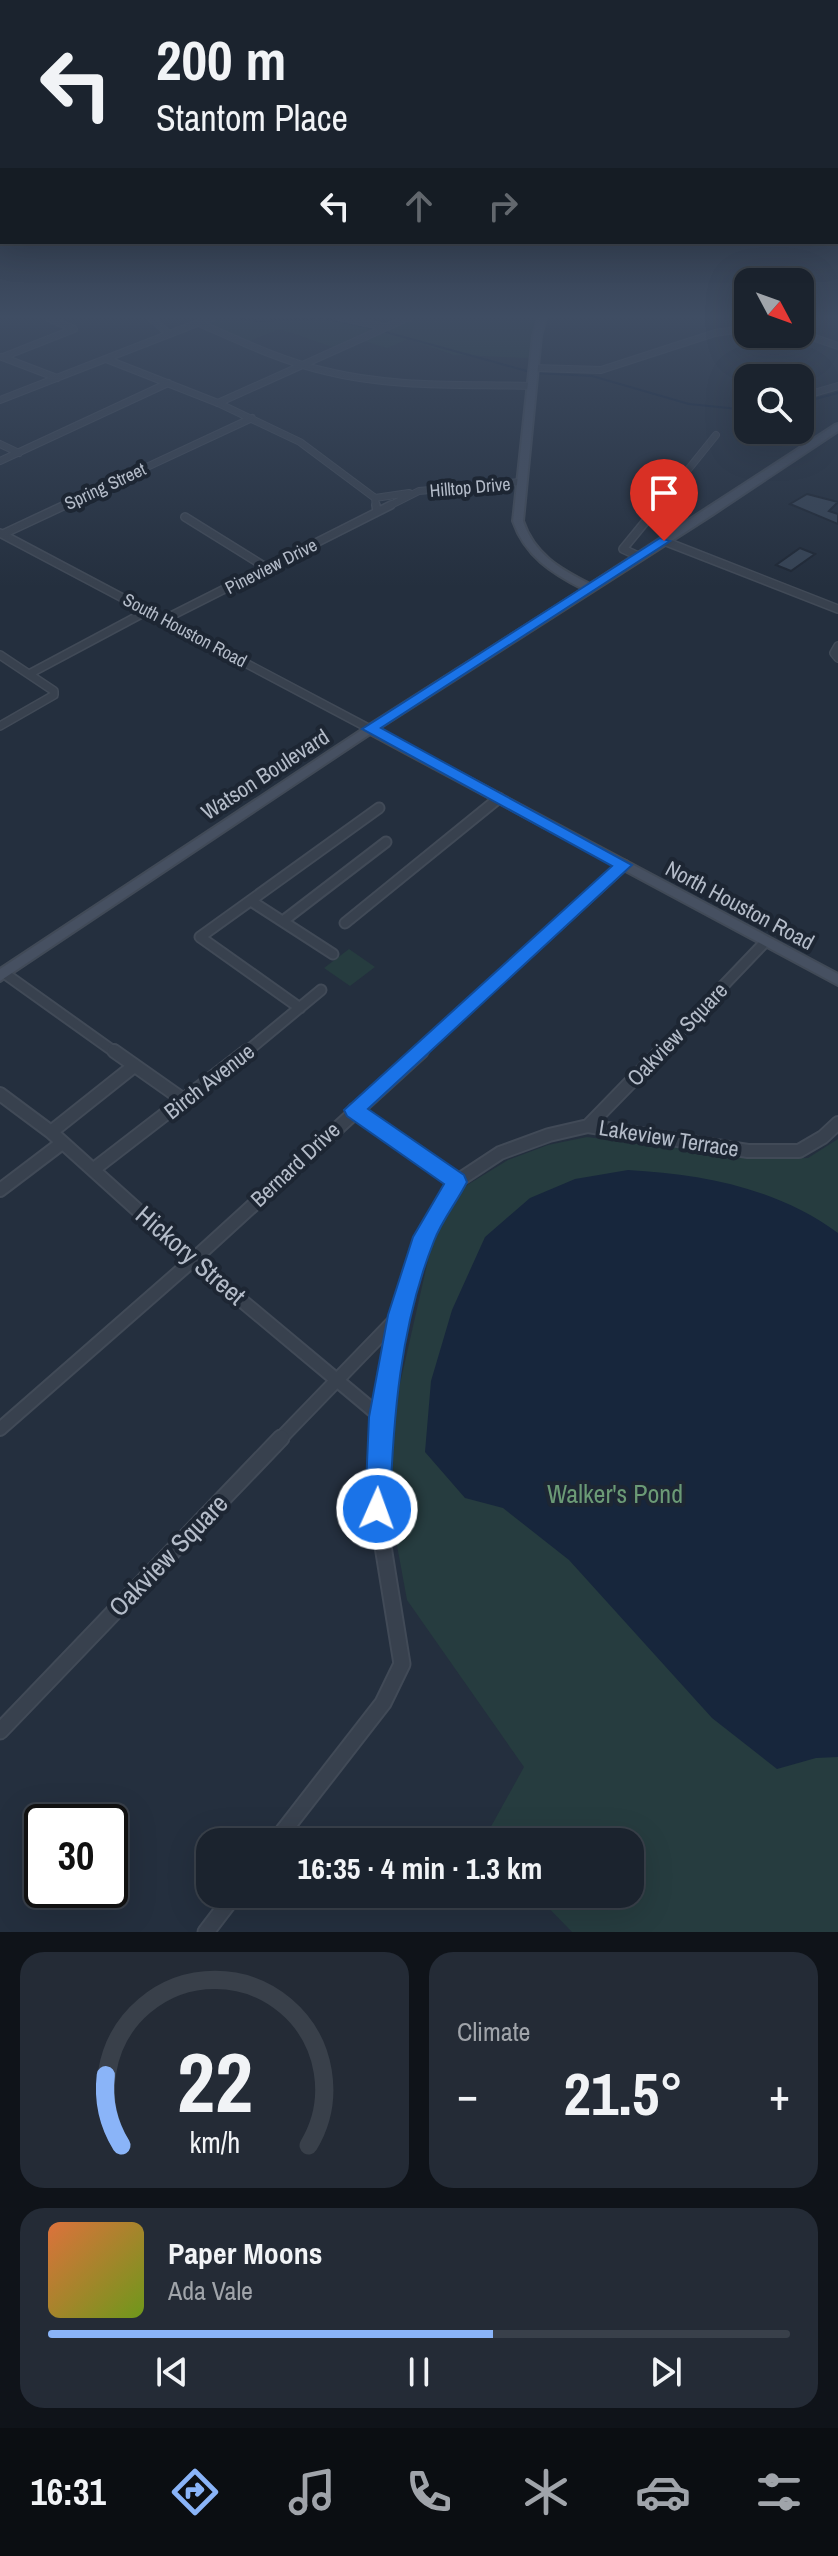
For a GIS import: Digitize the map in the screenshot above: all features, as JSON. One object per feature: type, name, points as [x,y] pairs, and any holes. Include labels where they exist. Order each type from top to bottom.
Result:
[{"type":"street","points":[[0,461],[117,407]]},
{"type":"street","points":[[227,407],[300,442],[375,498],[377,512]]},
{"type":"street","points":[[529,407],[518,521],[524,538],[549,565],[589,588]]},
{"type":"street","name":"Spring Street","points":[[1,534],[252,418]]},
{"type":"street","name":"Watson Boulevard","points":[[2,975],[370,729],[836,430]]},
{"type":"street","points":[[638,556],[623,549],[638,535],[697,453],[716,435]]},
{"type":"street","points":[[0,444],[19,453]]},
{"type":"street","name":"Hilltop Drive","points":[[375,498],[520,482]]},
{"type":"street","name":"Hilltop Drive","points":[[377,512],[419,491]]},
{"type":"street","name":"Pineview Drive","points":[[165,619],[377,512]]},
{"type":"street","points":[[185,517],[267,568]]},
{"type":"street","name":"South Houston Road","points":[[1,534],[370,729]]},
{"type":"street","points":[[664,541],[838,609]]},
{"type":"street","points":[[31,673],[149,610]]},
{"type":"street","points":[[838,646],[834,653],[838,658]]},
{"type":"street","points":[[0,655],[54,691],[54,695],[0,726]]},
{"type":"street","name":"North Houston Road","points":[[370,729],[838,980]]},
{"type":"street","points":[[345,923],[499,798]]},
{"type":"street","points":[[300,1008],[200,937],[379,808]]},
{"type":"street","points":[[283,921],[386,842]]},
{"type":"street","name":"Bernard Drive","points":[[0,1429],[193,1260],[624,865]]},
{"type":"street","points":[[251,901],[333,954]]},
{"type":"street","name":"Oakview Square","points":[[588,1126],[766,941]]},
{"type":"street","points":[[2,975],[185,1101]]},
{"type":"street","name":"Birch Avenue","points":[[94,1169],[185,1101],[321,990]]},
{"type":"street","points":[[51,1132],[134,1066]]},
{"type":"street","name":"Hickory Street","points":[[0,1094],[51,1132],[193,1260],[381,1417]]},
{"type":"street","points":[[354,1110],[456,1182]]},
{"type":"street","name":"Lakeview Terrace","points":[[286,1828],[383,1703],[402,1664],[377,1509],[381,1417],[400,1315],[424,1237],[456,1182],[500,1153],[549,1135],[588,1126],[748,1151],[799,1151],[823,1137],[838,1123]]},
{"type":"street","points":[[0,1190],[62,1143]]},
{"type":"street","name":"Lakeview Terrace","points":[[336,1380],[400,1315]]},
{"type":"street","name":"Oakview Square","points":[[0,1731],[336,1380]]},
{"type":"street","points":[[206,1932],[224,1908]]},
{"type":"green space","points":[[349,949],[375,967],[350,986],[324,968]]},
{"type":"green space","name":"Walker's Pond","points":[[587,1137],[766,1159],[808,1158],[838,1139],[838,1932],[572,1932],[549,1908],[644,1908],[644,1828],[490,1828],[524,1767],[407,1600],[390,1507],[392,1419],[433,1238],[464,1187],[508,1160],[548,1145]]},
{"type":"water","points":[[628,1170],[683,1175],[738,1186],[790,1205],[838,1233],[838,1757],[816,1758],[777,1769],[712,1718],[569,1560],[503,1508],[465,1498],[425,1452],[431,1381],[452,1310],[485,1237],[530,1198],[575,1179]]},
{"type":"building","points":[[807,494],[838,502],[829,511],[838,514],[838,524],[790,504]]},
{"type":"building","points":[[800,548],[815,554],[791,571],[776,565]]},
{"type":"waterway","points":[[720,407],[734,409]]},
{"type":"route","points":[[377,1509],[381,1417],[400,1315],[424,1237],[456,1182],[354,1110],[624,865],[370,729],[664,541]]}]
